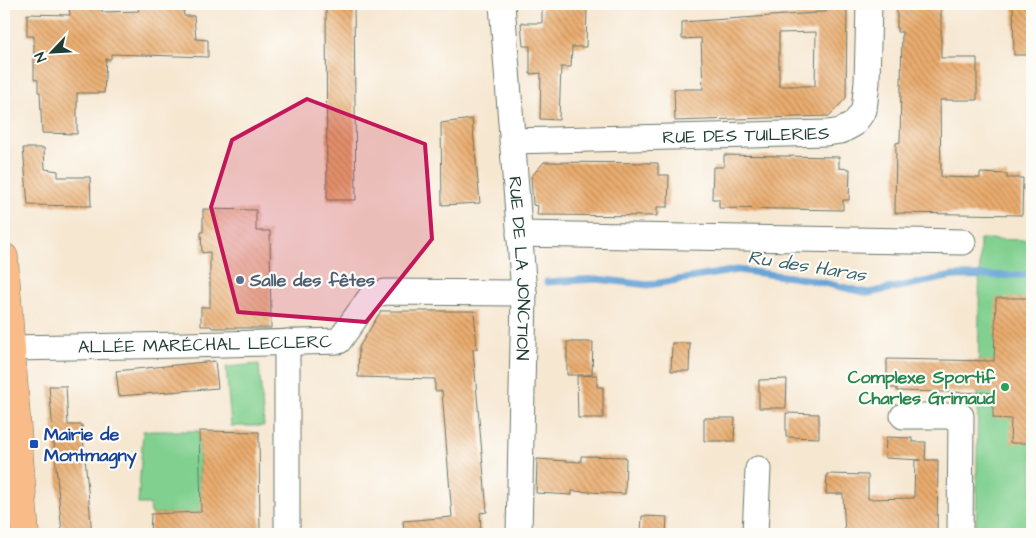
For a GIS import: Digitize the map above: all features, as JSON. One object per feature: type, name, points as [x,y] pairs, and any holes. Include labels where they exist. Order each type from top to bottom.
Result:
[{"type":"main road","points":[[4,257],[25,534]]},
{"type":"street","name":"RUE DE LA JONCTION","points":[[502,4],[524,294],[519,534]]},
{"type":"street","name":"RUE DES TUILERIES","points":[[512,141],[807,134],[841,131],[854,124],[864,110],[867,82],[869,4]]},
{"type":"street","points":[[519,234],[963,242]]},
{"type":"street","name":"ALLÉE MARÉCHAL LECLERC","points":[[11,348],[339,340],[371,296],[384,292],[524,294]]},
{"type":"street","points":[[287,342],[287,534]]},
{"type":"street","points":[[903,416],[961,416],[960,534]]},
{"type":"street","points":[[755,534],[758,469]]},
{"type":"highlighted area","points":[[307,99],[425,144],[432,239],[366,322],[238,312],[211,207],[232,140]]},
{"type":"green space","name":"Complexe Sportif Charles Grimaud","points":[[980,239],[1032,240],[1032,534],[976,534]]},
{"type":"green space","points":[[259,364],[264,426],[231,426],[226,367]]},
{"type":"green space","points":[[143,431],[199,431],[200,493],[202,493],[207,512],[151,514],[150,504],[138,504]]},
{"type":"building","points":[[69,4],[101,4],[102,12],[139,11],[137,4],[183,4],[184,16],[194,16],[196,39],[208,40],[208,57],[111,54],[111,59],[106,59],[104,93],[77,93],[77,134],[42,133],[40,92],[38,92],[38,80],[34,79],[34,36],[27,36],[27,14],[70,15]]},
{"type":"building","points":[[326,4],[354,4],[356,200],[327,200]]},
{"type":"building","points":[[827,4],[847,4],[846,98],[829,116],[675,121],[674,89],[703,89],[701,38],[682,39],[682,22],[826,12]],"holes":[[[816,32],[815,86],[779,86],[779,33]]]},
{"type":"building","points":[[897,4],[941,4],[941,58],[977,58],[977,100],[940,100],[941,177],[980,178],[980,173],[1007,174],[1007,178],[1023,178],[1022,215],[895,213],[896,143],[900,142],[902,32],[897,32]]},
{"type":"building","points":[[1013,4],[1031,4],[1032,55],[1014,55]]},
{"type":"building","points":[[542,5],[587,7],[586,47],[572,47],[571,67],[561,67],[559,120],[540,119],[541,73],[530,74],[530,46],[523,46],[521,23],[542,23]]},
{"type":"building","points":[[472,119],[480,203],[442,205],[441,123]]},
{"type":"building","points":[[23,148],[44,148],[45,169],[58,171],[58,177],[90,177],[91,206],[28,205]]},
{"type":"building","points":[[724,155],[839,157],[839,168],[850,169],[849,200],[843,200],[843,210],[719,208],[719,199],[712,199],[713,167],[724,167]]},
{"type":"building","points":[[544,162],[658,163],[658,175],[669,175],[668,207],[657,207],[657,216],[537,215],[538,206],[533,205],[531,177]]},
{"type":"building","name":"Salle des fêtes","points":[[203,209],[256,210],[256,231],[270,231],[271,328],[212,328],[211,326],[201,326],[201,307],[210,307],[210,252],[202,253]]},
{"type":"building","points":[[996,298],[1032,298],[1032,443],[1010,443],[1011,419],[993,418],[993,393],[897,391],[897,388],[887,388],[887,359],[994,361]]},
{"type":"building","points":[[381,311],[474,311],[477,349],[473,349],[487,512],[480,513],[481,534],[404,534],[403,521],[452,517],[442,391],[435,391],[435,379],[358,377],[359,347]]},
{"type":"building","points":[[567,342],[593,342],[592,375],[567,375]]},
{"type":"building","points":[[672,343],[690,343],[689,371],[671,371]]},
{"type":"building","points":[[215,361],[218,388],[119,396],[116,371]]},
{"type":"building","points":[[597,375],[597,387],[603,387],[603,418],[578,418],[577,376]]},
{"type":"building","points":[[787,379],[786,408],[759,408],[759,380]]},
{"type":"building","points":[[49,386],[66,386],[68,425],[82,425],[92,534],[62,534]]},
{"type":"building","points":[[786,413],[819,414],[819,438],[786,437]]},
{"type":"building","points":[[704,418],[735,418],[734,441],[704,441]]},
{"type":"building","points":[[199,431],[259,432],[260,534],[150,534],[151,514],[201,512]]},
{"type":"building","points":[[886,437],[912,438],[912,442],[926,442],[925,460],[938,460],[937,534],[845,534],[843,494],[826,494],[827,474],[868,475],[868,499],[914,498],[915,460],[921,460],[885,458]]},
{"type":"building","points":[[581,456],[626,457],[625,494],[572,491],[572,495],[536,493],[537,459],[581,462]]},
{"type":"building","points":[[642,516],[667,517],[666,534],[641,534]]},
{"type":"waterway","name":"Ru des Haras","points":[[547,282],[597,279],[648,285],[737,270],[806,279],[868,293],[953,276],[1032,275]]},
{"type":"place","name":"Salle des fêtes","points":[[240,280]]},
{"type":"place","name":"Complexe Sportif Charles Grimaud","points":[[1005,387]]},
{"type":"place","name":"Mairie de Montmagny","points":[[34,444]]}]
